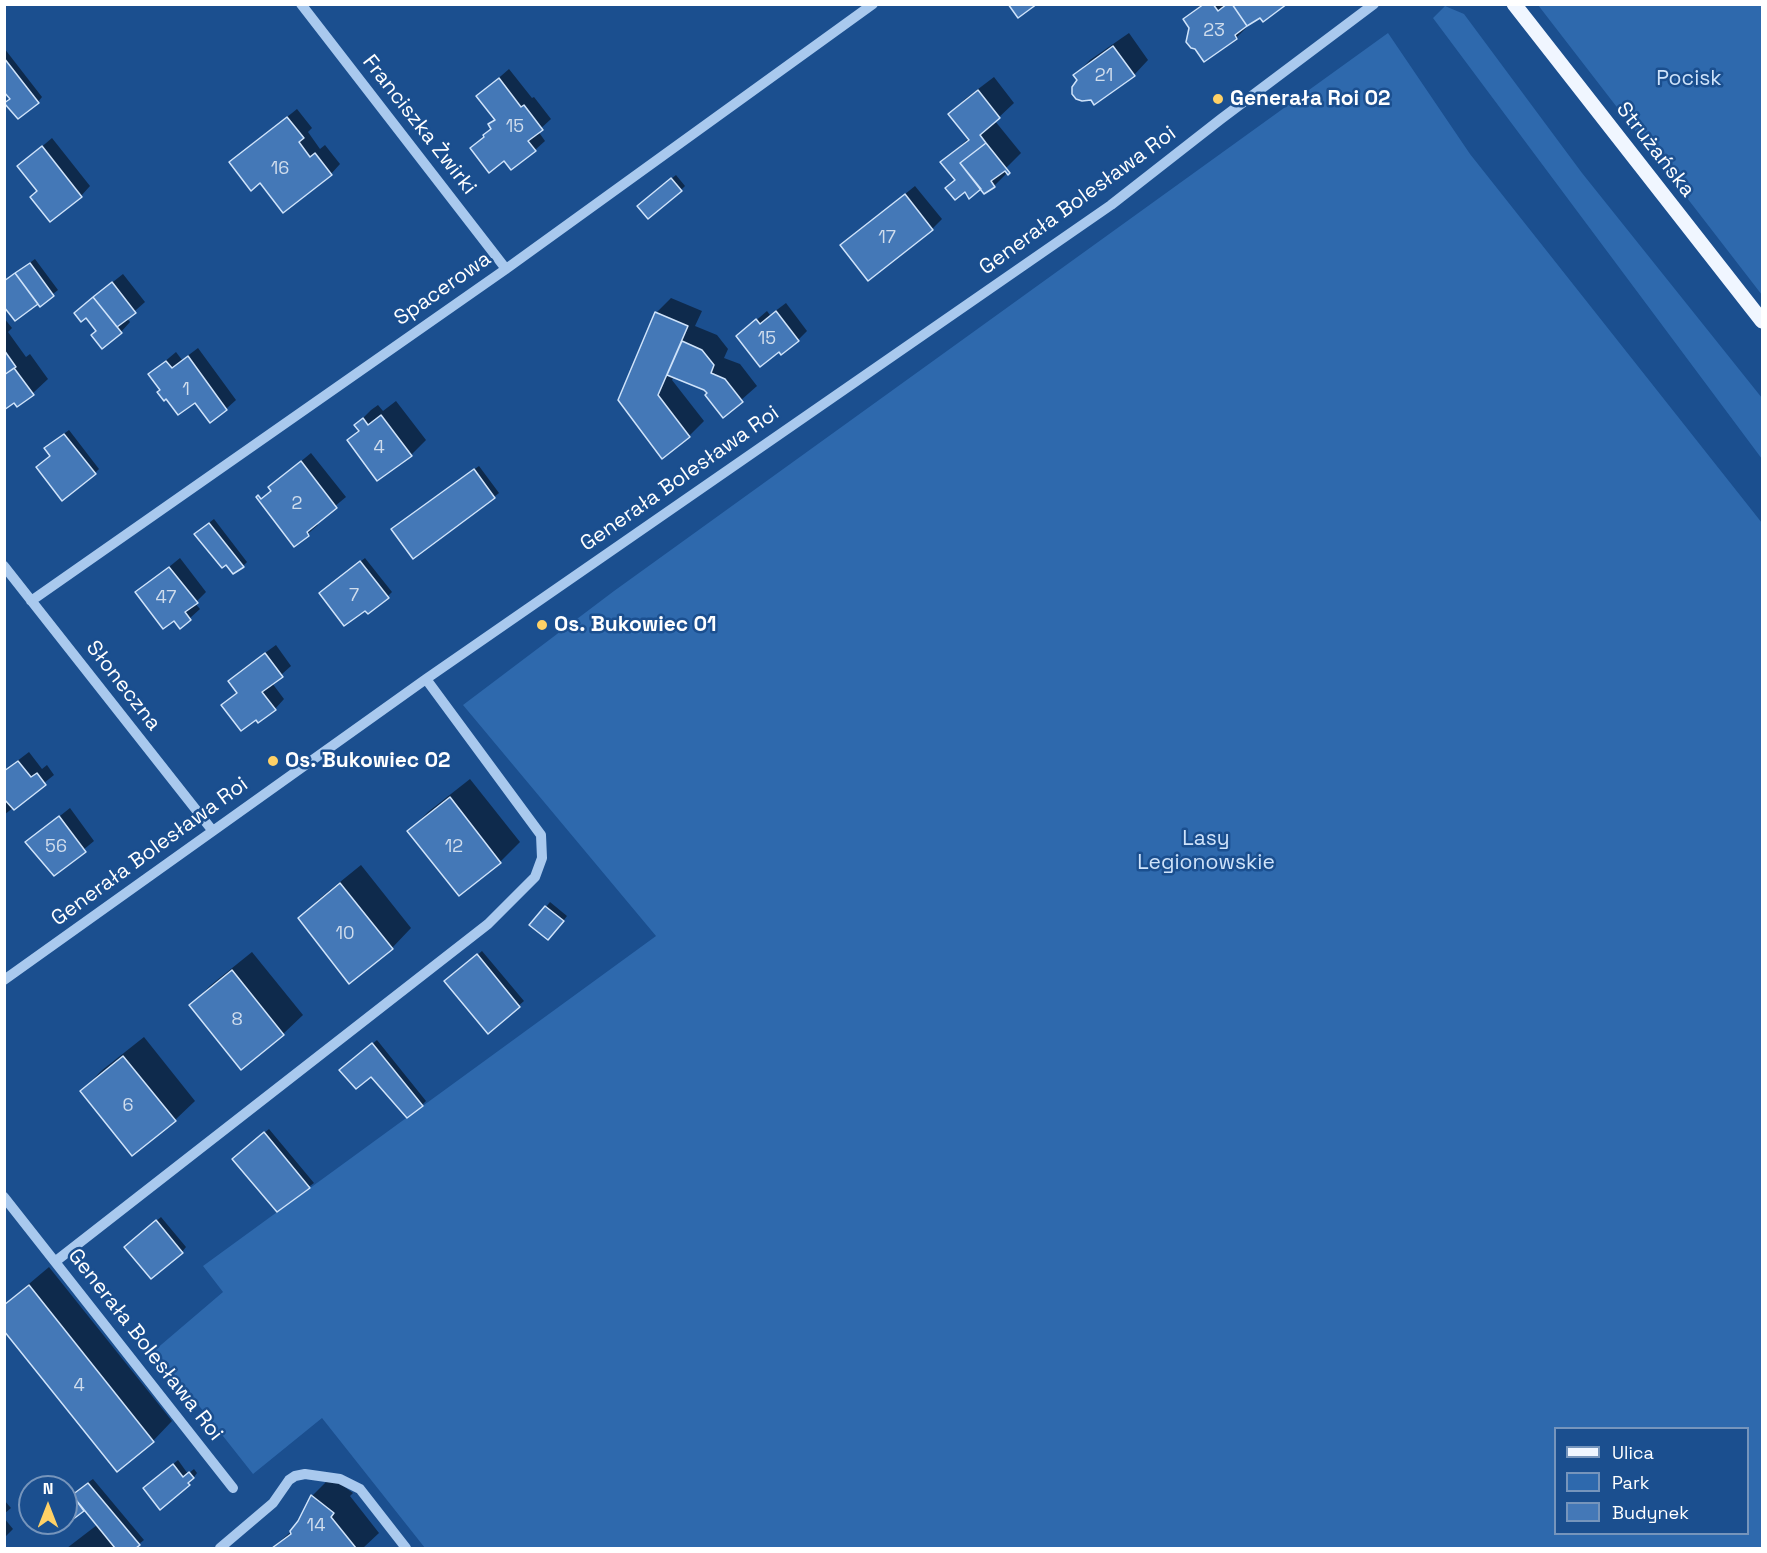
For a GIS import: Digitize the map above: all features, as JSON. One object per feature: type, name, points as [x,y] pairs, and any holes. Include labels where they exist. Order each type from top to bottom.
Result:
[{"type":"main road","name":"Strużańska","points":[[1514,4],[1762,321]]},
{"type":"street","name":"Franciszka Żwirki","points":[[301,4],[506,269]]},
{"type":"street","name":"Spacerowa","points":[[31,601],[506,269],[873,4]]},
{"type":"street","name":"Generała Bolesława Roi","points":[[4,980],[426,679],[1102,212],[1374,4]]},
{"type":"street","name":"Słoneczna","points":[[4,566],[212,830]]},
{"type":"street","points":[[56,1261],[488,924],[535,877],[542,858],[541,835],[426,679]]},
{"type":"street","name":"Generała Bolesława Roi","points":[[4,1197],[233,1488]]},
{"type":"street","points":[[220,1548],[256,1520],[273,1503],[289,1480],[295,1476],[320,1475],[340,1479],[360,1489],[405,1548]]},
{"type":"green space","name":"Pocisk","points":[[1538,5],[1762,5],[1762,295]]},
{"type":"green space","points":[[1445,6],[1464,14],[1582,173],[1762,398],[1762,459],[1433,18]]},
{"type":"green space","name":"Lasy Legionowskie","points":[[1388,33],[1470,154],[1762,523],[1762,1548],[425,1548],[322,1418],[253,1474],[155,1350],[223,1292],[203,1266],[656,936],[463,705],[614,591]]},
{"type":"building","points":[[1008,4],[1037,4],[1018,18]]},
{"type":"building","points":[[1204,4],[1213,4],[1218,11],[1227,4],[1232,4],[1247,26],[1235,35],[1237,39],[1204,62],[1195,49],[1186,42],[1189,28],[1183,19]]},
{"type":"building","points":[[1232,4],[1287,4],[1263,22],[1260,18],[1247,26]]},
{"type":"building","points":[[1113,46],[1135,76],[1094,105],[1091,100],[1076,99],[1072,94],[1072,87],[1077,80],[1073,75]]},
{"type":"building","points":[[4,58],[39,103],[18,119],[4,103],[10,99],[4,92]]},
{"type":"building","points":[[499,78],[521,107],[524,105],[543,130],[528,141],[536,151],[511,170],[504,161],[489,173],[470,148],[484,137],[483,135],[491,129],[488,124],[495,120],[476,96]]},
{"type":"building","points":[[978,90],[1000,118],[980,135],[986,143],[960,163],[981,189],[969,199],[965,192],[955,200],[945,188],[955,180],[940,162],[969,140],[948,114]]},
{"type":"building","points":[[287,117],[304,138],[299,142],[310,157],[315,153],[332,175],[283,213],[260,183],[251,191],[229,162]]},
{"type":"building","points":[[986,143],[1010,173],[1008,175],[1005,171],[991,181],[995,187],[984,194],[960,163]]},
{"type":"building","points":[[42,146],[82,197],[50,222],[30,197],[37,191],[17,166]]},
{"type":"building","points":[[671,178],[682,191],[648,219],[637,206]]},
{"type":"building","points":[[905,194],[933,230],[868,281],[840,245]]},
{"type":"building","points":[[30,263],[54,296],[40,307],[15,273]]},
{"type":"building","points":[[15,273],[38,304],[15,321],[4,307],[4,281]]},
{"type":"building","points":[[112,282],[136,313],[117,327],[93,297]]},
{"type":"building","points":[[93,297],[122,333],[102,349],[91,335],[96,331],[86,318],[81,322],[74,313]]},
{"type":"building","points":[[776,311],[799,341],[781,355],[779,352],[760,367],[736,336],[756,319],[760,324]]},
{"type":"building","points":[[655,312],[688,326],[658,395],[690,437],[662,459],[618,400]]},
{"type":"building","points":[[682,341],[702,350],[714,365],[711,373],[725,379],[743,402],[723,418],[705,395],[707,393],[704,390],[667,375]]},
{"type":"building","points":[[4,350],[16,367],[4,375]]},
{"type":"building","points":[[188,356],[227,410],[210,423],[195,403],[178,415],[166,399],[164,401],[157,392],[160,390],[148,374],[166,361],[172,368]]},
{"type":"building","points":[[14,368],[34,395],[17,407],[14,403],[4,410],[4,375]]},
{"type":"building","points":[[381,415],[412,456],[377,481],[347,440],[359,431],[354,425],[363,418],[368,425]]},
{"type":"building","points":[[64,434],[96,474],[62,501],[36,467],[50,456],[44,448]]},
{"type":"building","points":[[301,461],[337,508],[307,532],[309,536],[294,547],[256,497],[258,495],[261,499],[271,491],[268,487]]},
{"type":"building","points":[[474,469],[495,498],[413,559],[391,529]]},
{"type":"building","points":[[209,523],[244,567],[233,574],[226,565],[222,568],[194,534]]},
{"type":"building","points":[[360,561],[389,598],[368,614],[365,611],[344,626],[319,593]]},
{"type":"building","points":[[169,567],[198,603],[185,612],[191,620],[180,629],[174,621],[163,629],[135,592]]},
{"type":"building","points":[[265,653],[283,677],[262,692],[276,710],[258,723],[256,720],[241,731],[221,705],[237,693],[228,681]]},
{"type":"building","points":[[18,761],[31,777],[37,773],[46,785],[14,810],[4,799],[4,771]]},
{"type":"building","points":[[450,797],[501,863],[459,896],[407,831]]},
{"type":"building","points":[[59,816],[86,852],[54,876],[25,842]]},
{"type":"building","points":[[340,883],[393,949],[349,984],[298,918]]},
{"type":"building","points":[[545,906],[564,921],[548,940],[529,925]]},
{"type":"building","points":[[477,954],[520,1007],[488,1034],[444,981]]},
{"type":"building","points":[[232,970],[284,1035],[241,1070],[189,1005]]},
{"type":"building","points":[[372,1043],[423,1106],[407,1118],[371,1077],[356,1089],[339,1070]]},
{"type":"building","points":[[123,1056],[176,1121],[132,1156],[80,1091]]},
{"type":"building","points":[[264,1132],[310,1188],[277,1212],[232,1159]]},
{"type":"building","points":[[156,1220],[183,1253],[151,1279],[124,1247]]},
{"type":"building","points":[[29,1285],[154,1442],[117,1472],[4,1331],[4,1305]]},
{"type":"building","points":[[173,1464],[183,1477],[189,1472],[194,1478],[188,1483],[190,1485],[160,1510],[143,1488]]},
{"type":"building","points":[[88,1483],[140,1545],[136,1548],[115,1548],[78,1502],[78,1490]]},
{"type":"building","points":[[311,1495],[334,1513],[331,1517],[356,1548],[272,1548],[291,1534],[290,1531],[298,1521]]},
{"type":"building","points":[[78,1503],[84,1511],[78,1516]]},
{"type":"place","name":"Generała Roi 02","points":[[1218,99]]},
{"type":"place","name":"Os. Bukowiec 01","points":[[542,625]]},
{"type":"place","name":"Os. Bukowiec 02","points":[[273,761]]}]
